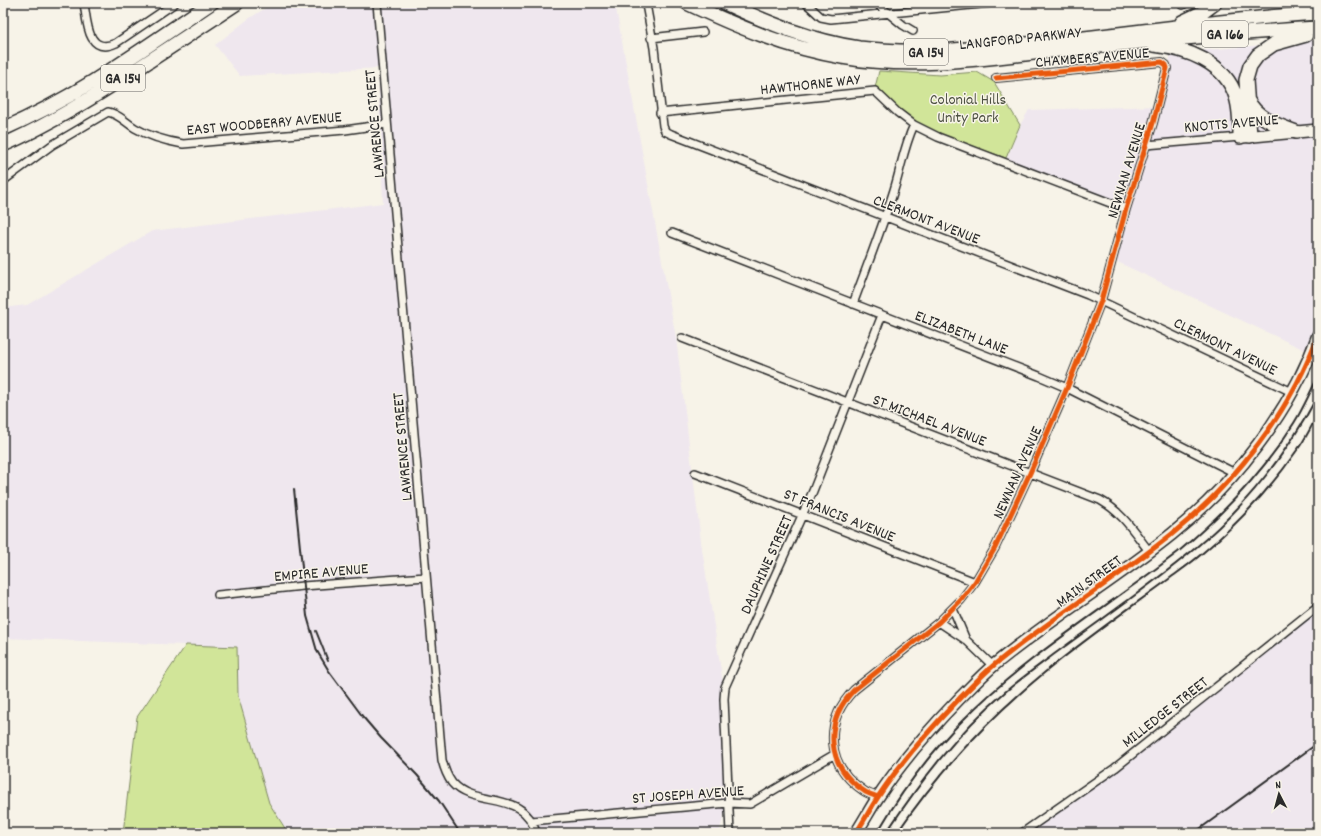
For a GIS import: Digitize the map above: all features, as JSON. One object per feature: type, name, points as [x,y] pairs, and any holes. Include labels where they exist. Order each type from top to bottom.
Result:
[{"type":"highway","name":"GA 154","points":[[4,128],[89,85],[210,3]]},
{"type":"highway","name":"GA 154","points":[[3,145],[69,112],[237,3]]},
{"type":"highway","name":"LANGFORD PARKWAY","points":[[686,3],[773,39],[822,53],[870,61],[910,63],[948,62],[1259,18],[1318,13]]},
{"type":"highway","name":"LANGFORD PARKWAY","points":[[725,3],[762,20],[809,36],[858,48],[885,50],[940,51],[1068,40],[1318,28]]},
{"type":"highway","points":[[1133,37],[1185,21],[1203,12],[1215,3]]},
{"type":"highway","points":[[1294,3],[1318,10]]},
{"type":"highway","points":[[1245,136],[1247,99],[1246,80],[1250,66],[1258,55],[1274,44],[1318,32]]},
{"type":"highway","name":"GA 154","points":[[1133,37],[1184,52],[1210,63],[1222,73],[1232,85],[1237,98],[1245,136]]},
{"type":"highway","points":[[1247,99],[1258,113],[1268,120],[1310,131]]},
{"type":"highway","points":[[3,153],[34,137],[69,112]]},
{"type":"main road","name":"KNOTTS AVENUE","points":[[1245,136],[1310,131]]},
{"type":"main road","name":"MAIN STREET","points":[[856,833],[878,797],[930,729],[993,666],[1149,551],[1192,516],[1235,473],[1264,436],[1292,392],[1306,365],[1318,335]]},
{"type":"street","points":[[84,3],[89,35],[93,40],[105,46],[111,45],[175,3]]},
{"type":"street","name":"LAWRENCE STREET","points":[[377,3],[442,760],[445,771],[452,783],[462,791],[472,795],[511,804],[522,811],[531,821],[536,833]]},
{"type":"street","points":[[806,3],[821,17],[831,19],[991,3]]},
{"type":"street","points":[[876,3],[887,14],[913,31]]},
{"type":"street","name":"CLERMONT AVENUE","points":[[646,4],[654,48],[660,113],[663,126],[670,134],[886,216],[1101,301],[1292,392]]},
{"type":"street","points":[[651,38],[703,32]]},
{"type":"street","name":"CHAMBERS AVENUE","points":[[996,78],[1162,62],[1167,68],[1162,87]]},
{"type":"street","name":"NEWNAN AVENUE","points":[[878,797],[864,792],[848,777],[841,767],[835,754],[833,740],[834,725],[838,711],[854,690],[953,609],[975,582],[995,548],[1067,388],[1101,301],[1126,209],[1153,124],[1162,87]]},
{"type":"street","name":"HAWTHORNE WAY","points":[[660,113],[875,90],[897,112],[914,125],[938,138],[1126,209]]},
{"type":"street","name":"EAST WOODBERRY AVENUE","points":[[3,182],[52,145],[108,112],[116,114],[134,128],[150,136],[183,144],[330,131],[387,124]]},
{"type":"street","points":[[853,304],[886,216],[908,137],[914,125]]},
{"type":"street","name":"KNOTTS AVENUE","points":[[1146,145],[1245,136]]},
{"type":"street","name":"ELIZABETH LANE","points":[[672,233],[1067,388],[1235,473]]},
{"type":"street","name":"DAUPHINE STREET","points":[[730,833],[724,699],[725,687],[803,514],[882,315]]},
{"type":"street","name":"ST MICHAEL AVENUE","points":[[682,338],[1100,500],[1123,517],[1149,551]]},
{"type":"street","name":"ST FRANCIS AVENUE","points":[[695,472],[975,582]]},
{"type":"street","name":"EMPIRE AVENUE","points":[[218,595],[303,586],[426,577]]},
{"type":"street","name":"MILLEDGE STREET","points":[[1022,833],[1115,768],[1318,606]]},
{"type":"street","points":[[953,609],[966,640]]},
{"type":"street","points":[[939,622],[966,640],[993,666]]},
{"type":"street","name":"ST JOSEPH AVENUE","points":[[531,821],[728,803],[750,804],[835,754]]},
{"type":"shaded area","points":[[273,3],[615,3],[676,338],[702,549],[725,696],[727,804],[719,833],[288,833],[269,803],[238,696],[237,647],[3,638],[3,308],[27,305],[152,231],[383,203],[378,68],[240,76],[215,45],[247,20]]},
{"type":"shaded area","points":[[1318,40],[1318,319],[1309,352],[1109,258],[1130,207],[1004,166],[1020,125],[1029,110],[1161,106],[1171,53]]},
{"type":"shaded area","points":[[1318,605],[1318,833],[1021,833],[1163,726]]},
{"type":"green space","name":"Colonial Hills Unity Park","points":[[879,71],[940,75],[977,72],[994,82],[1020,125],[1006,158],[950,138],[912,119],[875,88]]},
{"type":"green space","points":[[186,645],[237,647],[238,696],[269,803],[288,833],[123,833],[137,717]]},
{"type":"railway","points":[[877,833],[906,788],[927,760],[963,720],[988,696],[1040,653],[1178,552],[1226,508],[1255,476],[1282,441],[1297,418],[1318,377]]},
{"type":"railway","points":[[886,833],[912,795],[940,759],[987,708],[1028,673],[1176,564],[1230,516],[1279,459],[1306,417],[1318,395]]},
{"type":"railway","points":[[897,833],[929,789],[965,748],[1003,709],[1059,661],[1192,562],[1244,515],[1290,460],[1303,442],[1318,414]]},
{"type":"railway","points":[[294,489],[307,616],[317,651],[329,671],[363,717],[439,801],[460,833]]},
{"type":"railway","points":[[316,631],[328,661]]},
{"type":"railway","points":[[1194,833],[1318,743]]},
{"type":"cycle path","points":[[878,797],[869,794],[851,781],[842,769],[836,756],[833,743],[837,716],[844,703],[854,690],[939,622],[961,600],[975,582],[995,548],[1067,388],[1101,301],[1126,209],[1153,123],[1167,68],[1162,62],[996,78]]},
{"type":"cycle path","points":[[856,833],[878,797],[916,746],[937,722],[985,673],[1038,631],[1172,534],[1217,493],[1258,444],[1276,418],[1293,391],[1307,363],[1318,335]]}]
